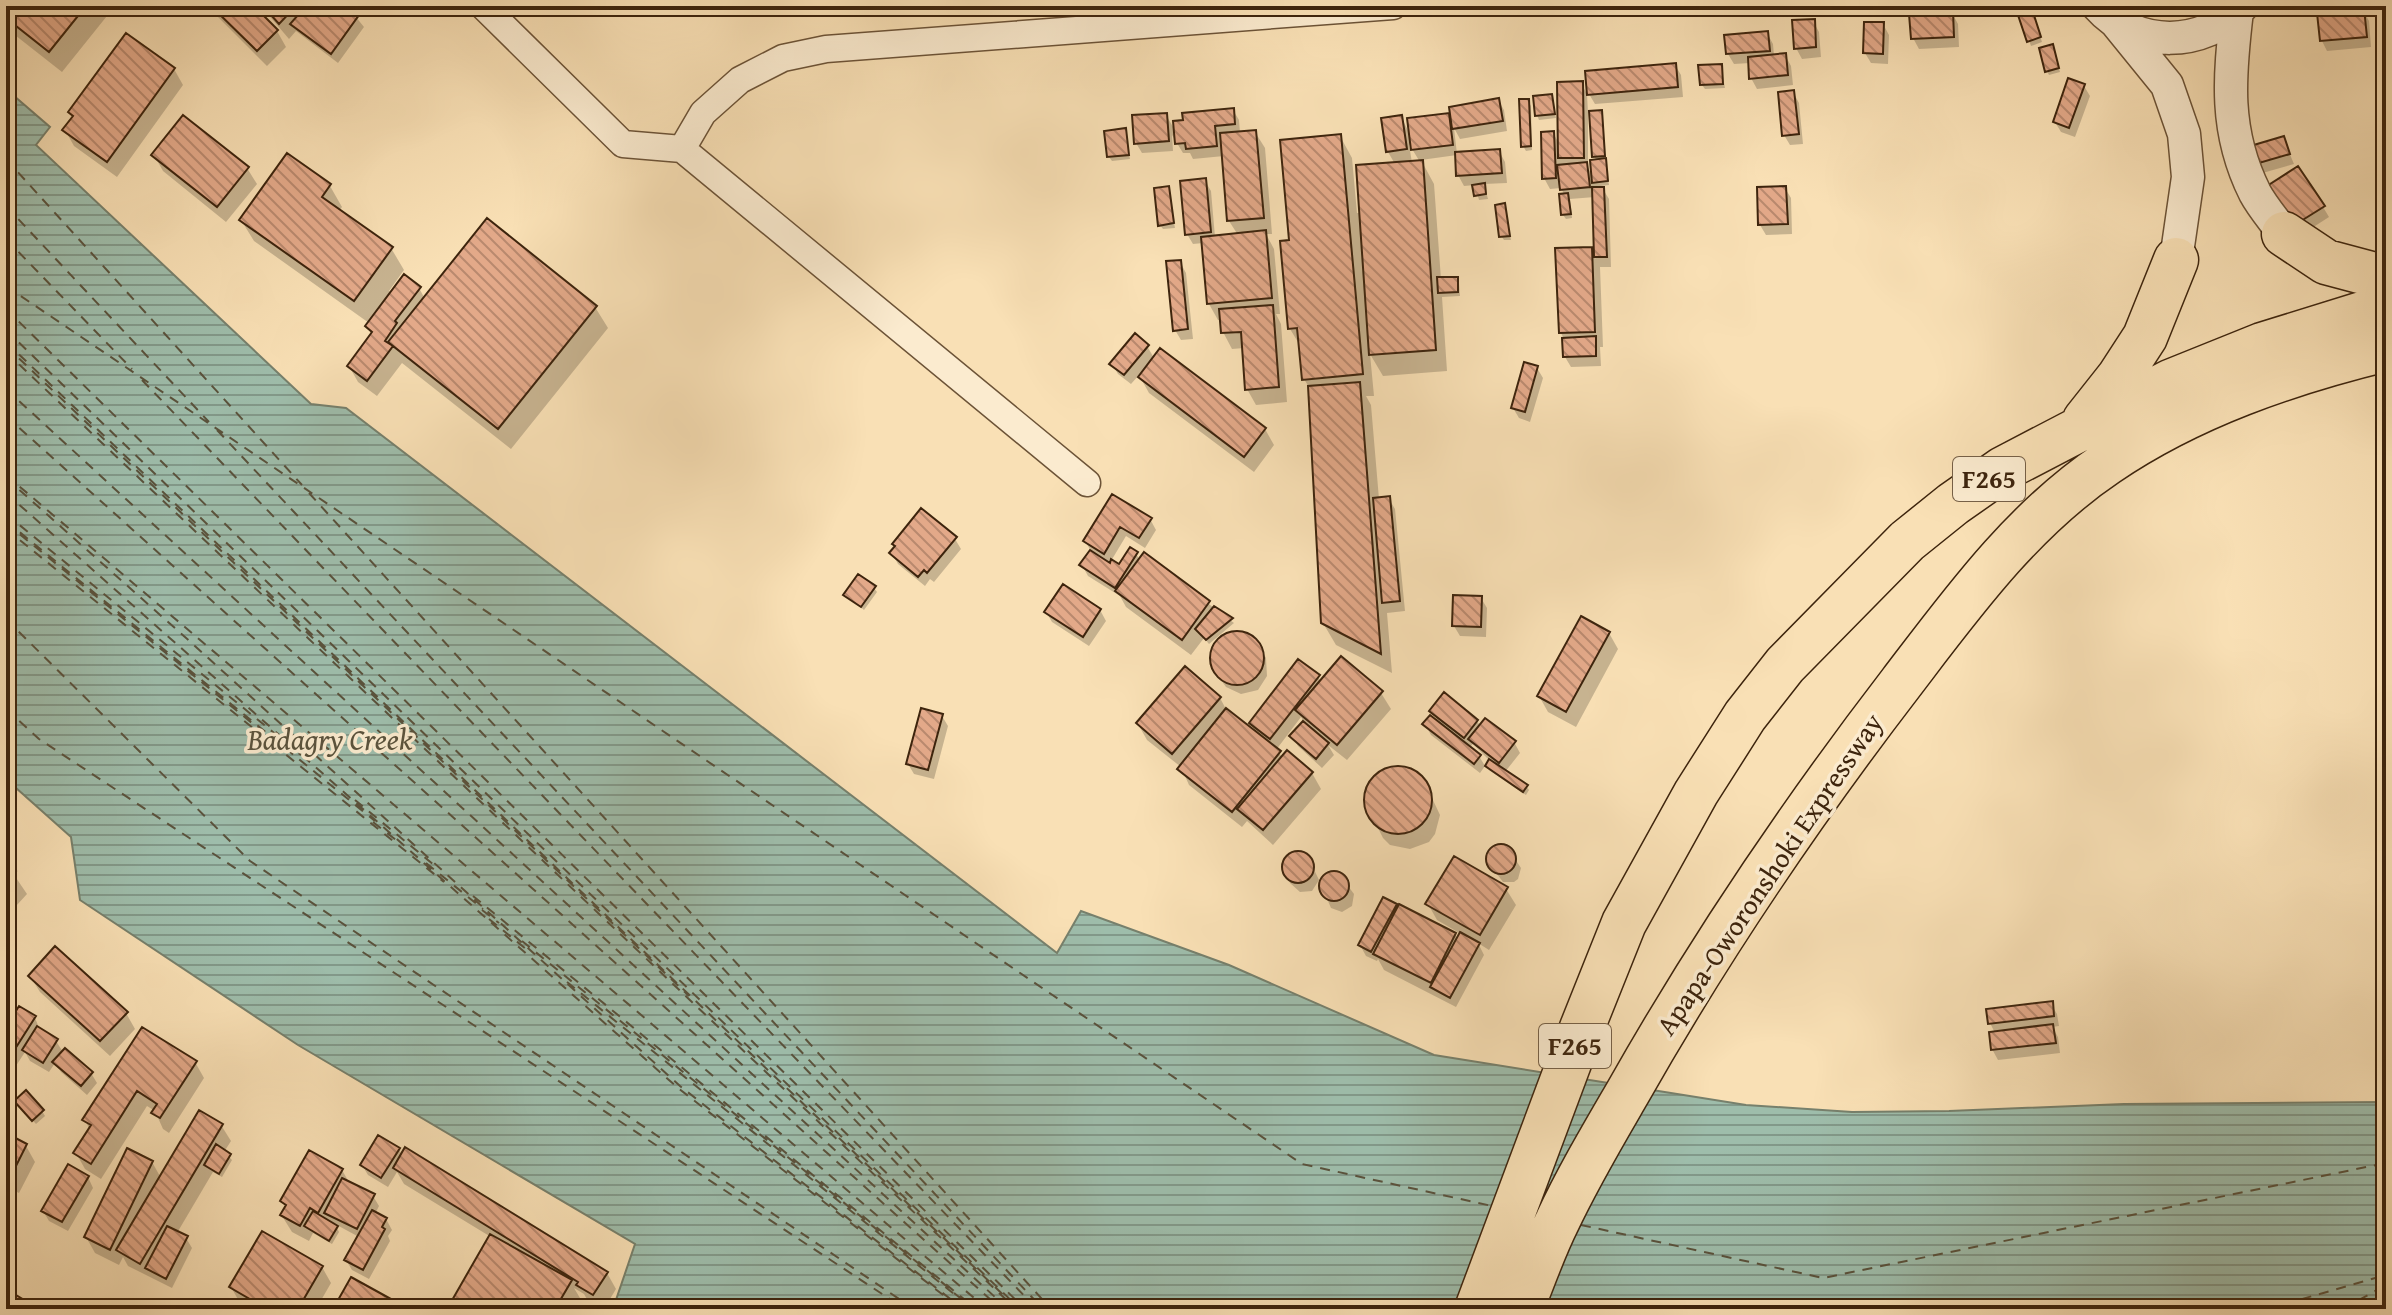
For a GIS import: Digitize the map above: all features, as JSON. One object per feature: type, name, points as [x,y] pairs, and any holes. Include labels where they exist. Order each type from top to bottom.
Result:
[{"type":"highway","points":[[2284,234],[2326,262],[2386,278]]},
{"type":"highway","points":[[2078,429],[2119,377],[2145,337],[2176,260]]},
{"type":"highway","name":"F265","points":[[1477,1309],[1624,923],[1696,793],[1745,716],[1785,665],[1907,541],[2003,469],[2170,382],[2262,345],[2362,314],[2386,310]]},
{"type":"highway","name":"Apapa-Oworonshoki Expressway","points":[[1521,1309],[1556,1224],[1588,1162],[1688,987],[1826,780],[1995,563],[2048,509],[2106,464],[2169,425],[2226,399],[2282,379],[2386,349]]},
{"type":"highway","points":[[1450,1309],[1495,1191],[1536,1151]]},
{"type":"highway","points":[[1551,1309],[1580,1234],[1588,1162]]},
{"type":"street","points":[[483,6],[623,144],[682,149],[1087,483]]},
{"type":"street","points":[[682,149],[703,113],[740,80],[783,58],[826,49],[1393,6]]},
{"type":"street","points":[[2107,14],[2132,31],[2169,39],[2206,32],[2240,8]]},
{"type":"street","points":[[2240,8],[2231,59],[2230,104],[2240,156],[2256,195],[2284,234]]},
{"type":"street","points":[[2107,14],[2167,85],[2184,134],[2188,177],[2176,260]]},
{"type":"water","name":"Badagry Creek","points":[[6,89],[50,127],[36,145],[311,404],[346,408],[1057,953],[1081,911],[1229,965],[1434,1055],[1746,1105],[1852,1112],[2124,1104],[2386,1102],[2386,1309],[628,1309],[616,1300],[635,1244],[298,1045],[80,900],[71,837],[6,779]]},
{"type":"building","points":[[6,6],[86,6],[49,52],[6,18]]},
{"type":"building","points":[[211,6],[254,6],[278,30],[257,51]]},
{"type":"building","points":[[263,6],[296,6],[279,24]]},
{"type":"building","points":[[306,6],[350,6],[359,15],[331,54],[290,24]]},
{"type":"building","points":[[2015,6],[2031,6],[2041,37],[2027,42]]},
{"type":"building","points":[[2364,8],[2367,37],[2320,41],[2317,13]]},
{"type":"building","points":[[1953,11],[1954,37],[1911,39],[1909,14]]},
{"type":"building","points":[[1815,19],[1816,47],[1794,49],[1792,20]]},
{"type":"building","points":[[1864,22],[1884,22],[1883,54],[1863,53]]},
{"type":"building","points":[[1768,31],[1770,51],[1726,54],[1724,35]]},
{"type":"building","points":[[126,33],[175,68],[107,162],[62,130],[73,116],[68,112]]},
{"type":"building","points":[[2053,44],[2059,68],[2045,72],[2039,48]]},
{"type":"building","points":[[1786,53],[1788,75],[1749,79],[1748,57]]},
{"type":"building","points":[[1676,63],[1678,87],[1587,95],[1585,71]]},
{"type":"building","points":[[1722,64],[1723,84],[1700,85],[1698,65]]},
{"type":"building","points":[[2068,78],[2085,84],[2069,128],[2053,122]]},
{"type":"building","points":[[1583,81],[1584,158],[1558,158],[1557,82]]},
{"type":"building","points":[[1794,90],[1799,134],[1782,136],[1778,92]]},
{"type":"building","points":[[1552,94],[1555,114],[1535,116],[1533,96]]},
{"type":"building","points":[[1499,98],[1503,121],[1452,129],[1449,107]]},
{"type":"building","points":[[1519,99],[1529,99],[1531,146],[1521,147]]},
{"type":"building","points":[[1234,108],[1235,124],[1215,126],[1217,146],[1186,149],[1185,143],[1175,144],[1173,121],[1183,120],[1182,113]]},
{"type":"building","points":[[1602,110],[1605,156],[1592,157],[1589,111]]},
{"type":"building","points":[[1167,113],[1169,141],[1134,144],[1132,115]]},
{"type":"building","points":[[1449,113],[1453,145],[1411,150],[1407,118]]},
{"type":"building","points":[[183,115],[249,167],[217,207],[151,155]]},
{"type":"building","points":[[1402,115],[1407,149],[1386,152],[1381,118]]},
{"type":"building","points":[[1126,128],[1129,155],[1107,157],[1104,131]]},
{"type":"building","points":[[1256,130],[1264,218],[1227,221],[1220,133]]},
{"type":"building","points":[[1554,131],[1556,178],[1542,179],[1541,132]]},
{"type":"building","points":[[1341,134],[1363,374],[1302,380],[1297,328],[1288,329],[1280,241],[1289,240],[1280,140]]},
{"type":"building","points":[[2284,136],[2290,154],[2252,165],[2247,147]]},
{"type":"building","points":[[1500,149],[1502,173],[1456,176],[1455,152]]},
{"type":"building","points":[[287,153],[331,184],[322,197],[393,247],[354,301],[239,220]]},
{"type":"building","points":[[1606,158],[1608,181],[1592,183],[1590,160]]},
{"type":"building","points":[[1423,160],[1436,350],[1369,355],[1356,165]]},
{"type":"building","points":[[1587,162],[1590,187],[1560,190],[1557,165]]},
{"type":"building","points":[[2298,166],[2325,206],[2293,226],[2267,186]]},
{"type":"building","points":[[1206,178],[1211,232],[1185,235],[1180,181]]},
{"type":"building","points":[[1485,183],[1486,194],[1474,196],[1472,185]]},
{"type":"building","points":[[1169,186],[1174,223],[1158,226],[1154,188]]},
{"type":"building","points":[[1786,186],[1788,224],[1758,225],[1757,187]]},
{"type":"building","points":[[1592,187],[1604,187],[1607,257],[1594,257]]},
{"type":"building","points":[[1568,193],[1571,214],[1561,215],[1559,194]]},
{"type":"building","points":[[1505,203],[1510,236],[1499,237],[1495,205]]},
{"type":"building","points":[[487,218],[597,306],[498,429],[388,342]]},
{"type":"building","points":[[1266,230],[1272,298],[1207,304],[1201,237]]},
{"type":"building","points":[[1592,247],[1595,332],[1559,333],[1555,248]]},
{"type":"building","points":[[1181,260],[1188,329],[1173,331],[1166,261]]},
{"type":"building","points":[[404,274],[421,287],[395,321],[397,323],[385,341],[393,346],[367,381],[347,366],[372,332],[365,326]]},
{"type":"building","points":[[1437,277],[1458,277],[1458,292],[1438,293]]},
{"type":"building","points":[[1273,305],[1279,387],[1245,390],[1241,332],[1221,333],[1219,309]]},
{"type":"building","points":[[1135,333],[1149,345],[1124,375],[1109,364]]},
{"type":"building","points":[[1596,336],[1596,356],[1563,357],[1562,338]]},
{"type":"building","points":[[1160,348],[1266,428],[1244,457],[1138,377]]},
{"type":"building","points":[[1524,362],[1538,366],[1525,412],[1511,408]]},
{"type":"building","points":[[1360,382],[1381,654],[1321,623],[1308,386]]},
{"type":"building","points":[[1112,494],[1152,518],[1139,538],[1120,527],[1104,554],[1083,541]]},
{"type":"building","points":[[1390,496],[1400,601],[1382,603],[1373,498]]},
{"type":"building","points":[[921,508],[957,537],[927,573],[924,570],[918,577],[889,553],[895,546],[892,544]]},
{"type":"building","points":[[1130,547],[1138,552],[1115,588],[1079,565],[1090,550],[1110,563],[1111,559],[1119,564]]},
{"type":"building","points":[[1144,552],[1210,601],[1182,640],[1115,591]]},
{"type":"building","points":[[858,574],[876,586],[861,607],[843,595]]},
{"type":"building","points":[[1063,584],[1101,609],[1083,637],[1044,612]]},
{"type":"building","points":[[1453,595],[1482,596],[1481,627],[1452,626]]},
{"type":"building","points":[[1214,606],[1233,618],[1206,640],[1195,629]]},
{"type":"building","points":[[1581,616],[1610,632],[1566,712],[1537,696]]},
{"type":"building","points":[[1237,631],[1256,639],[1264,658],[1256,677],[1237,685],[1218,677],[1210,658],[1218,639]]},
{"type":"building","points":[[1341,656],[1383,691],[1337,745],[1295,710]]},
{"type":"building","points":[[1298,659],[1320,675],[1270,739],[1249,723]]},
{"type":"building","points":[[1185,666],[1221,697],[1172,754],[1136,723]]},
{"type":"building","points":[[1444,692],[1478,720],[1464,738],[1429,711]]},
{"type":"building","points":[[921,708],[943,714],[928,770],[906,764]]},
{"type":"building","points":[[1226,708],[1281,751],[1232,812],[1177,769]]},
{"type":"building","points":[[1430,715],[1481,755],[1474,764],[1422,724]]},
{"type":"building","points":[[1485,718],[1516,741],[1499,763],[1468,739]]},
{"type":"building","points":[[1303,721],[1329,743],[1316,759],[1289,736]]},
{"type":"building","points":[[1287,750],[1313,772],[1263,830],[1237,809]]},
{"type":"building","points":[[1489,759],[1528,785],[1523,792],[1485,766]]},
{"type":"building","points":[[1405,766],[1426,781],[1432,800],[1430,813],[1422,824],[1405,834],[1391,834],[1374,824],[1366,813],[1364,793],[1374,776],[1385,768]]},
{"type":"building","points":[[1501,844],[1507,845],[1515,853],[1515,865],[1507,873],[1501,874],[1495,873],[1487,865],[1486,859],[1487,853],[1495,845]]},
{"type":"building","points":[[1298,851],[1309,856],[1314,867],[1309,878],[1298,883],[1287,878],[1282,867],[1287,856]]},
{"type":"building","points":[[1454,856],[1508,887],[1480,935],[1425,904]]},
{"type":"building","points":[[6,859],[16,871],[6,882]]},
{"type":"building","points":[[1334,871],[1345,875],[1349,886],[1345,897],[1334,901],[1323,897],[1319,886],[1323,875]]},
{"type":"building","points":[[1383,897],[1397,904],[1371,952],[1358,945]]},
{"type":"building","points":[[1399,904],[1456,933],[1431,983],[1373,954]]},
{"type":"building","points":[[1460,932],[1480,943],[1450,998],[1430,987]]},
{"type":"building","points":[[55,946],[128,1012],[100,1041],[28,976]]},
{"type":"building","points":[[2053,1001],[2054,1016],[1988,1024],[1986,1009]]},
{"type":"building","points":[[19,1006],[36,1016],[8,1060],[6,1027]]},
{"type":"building","points":[[2053,1024],[2056,1043],[1991,1050],[1989,1032]]},
{"type":"building","points":[[37,1026],[58,1039],[43,1063],[22,1050]]},
{"type":"building","points":[[142,1027],[197,1061],[160,1118],[151,1113],[157,1104],[137,1091],[91,1164],[73,1153],[91,1125],[82,1120]]},
{"type":"building","points":[[65,1048],[93,1072],[81,1086],[52,1062]]},
{"type":"building","points":[[26,1090],[44,1110],[32,1121],[14,1101]]},
{"type":"building","points":[[199,1110],[223,1124],[140,1264],[116,1250]]},
{"type":"building","points":[[6,1133],[27,1144],[10,1178],[6,1176]]},
{"type":"building","points":[[378,1135],[400,1148],[381,1178],[360,1165]]},
{"type":"building","points":[[216,1144],[231,1154],[219,1174],[204,1165]]},
{"type":"building","points":[[405,1147],[608,1272],[593,1295],[576,1285],[578,1282],[393,1168]]},
{"type":"building","points":[[127,1148],[153,1161],[110,1250],[84,1237]]},
{"type":"building","points":[[309,1150],[343,1169],[318,1213],[310,1208],[300,1226],[280,1215],[286,1205],[280,1201]]},
{"type":"building","points":[[68,1164],[89,1176],[62,1222],[41,1211]]},
{"type":"building","points":[[342,1178],[375,1194],[357,1229],[324,1213]]},
{"type":"building","points":[[372,1210],[387,1218],[382,1227],[385,1229],[363,1270],[344,1260]]},
{"type":"building","points":[[313,1211],[338,1226],[329,1241],[304,1226]]},
{"type":"building","points":[[167,1226],[188,1236],[166,1279],[145,1268]]},
{"type":"building","points":[[262,1231],[323,1266],[298,1309],[267,1309],[229,1287]]},
{"type":"building","points":[[490,1234],[572,1280],[555,1309],[447,1309]]},
{"type":"building","points":[[351,1277],[409,1309],[333,1309]]},
{"type":"building","points":[[6,1289],[29,1303],[26,1309],[6,1309]]},
{"type":"ferry route","points":[[6,159],[302,485]]},
{"type":"ferry route","points":[[6,206],[209,422]]},
{"type":"ferry route","points":[[6,239],[132,369]]},
{"type":"ferry route","points":[[6,286],[1302,1164],[1492,1206]]},
{"type":"ferry route","points":[[6,309],[1025,1309]]},
{"type":"ferry route","points":[[6,330],[1020,1309]]},
{"type":"ferry route","points":[[6,342],[1018,1309]]},
{"type":"ferry route","points":[[6,346],[689,996]]},
{"type":"ferry route","points":[[6,352],[1016,1309]]},
{"type":"ferry route","points":[[142,380],[1037,1309]]},
{"type":"ferry route","points":[[6,389],[1008,1309]]},
{"type":"ferry route","points":[[6,416],[1001,1309]]},
{"type":"ferry route","points":[[217,430],[1043,1309]]},
{"type":"ferry route","points":[[6,475],[987,1309]]},
{"type":"ferry route","points":[[6,478],[680,1086],[963,1309]]},
{"type":"ferry route","points":[[6,493],[678,1088],[961,1309]]},
{"type":"ferry route","points":[[309,493],[1051,1309]]},
{"type":"ferry route","points":[[6,514],[301,755]]},
{"type":"ferry route","points":[[6,521],[375,821]]},
{"type":"ferry route","points":[[6,523],[263,732]]},
{"type":"ferry route","points":[[6,529],[444,882]]},
{"type":"ferry route","points":[[6,619],[250,861],[914,1309]]},
{"type":"ferry route","points":[[6,709],[39,739],[905,1309]]},
{"type":"ferry route","points":[[355,800],[434,865]]},
{"type":"ferry route","points":[[373,822],[396,840]]},
{"type":"ferry route","points":[[426,863],[483,909]]},
{"type":"ferry route","points":[[473,896],[976,1309]]},
{"type":"ferry route","points":[[482,910],[499,923]]},
{"type":"ferry route","points":[[489,919],[531,953]]},
{"type":"ferry route","points":[[522,941],[955,1293]]},
{"type":"ferry route","points":[[567,982],[954,1294]]},
{"type":"ferry route","points":[[1581,1225],[1823,1278],[2386,1163]]},
{"type":"ferry route","points":[[2267,1309],[2386,1275]]},
{"type":"ferry route","points":[[2343,1309],[2386,1285]]},
{"type":"ferry route","points":[[954,1293],[974,1309]]},
{"type":"ferry route","points":[[2354,1309],[2386,1302]]}]
